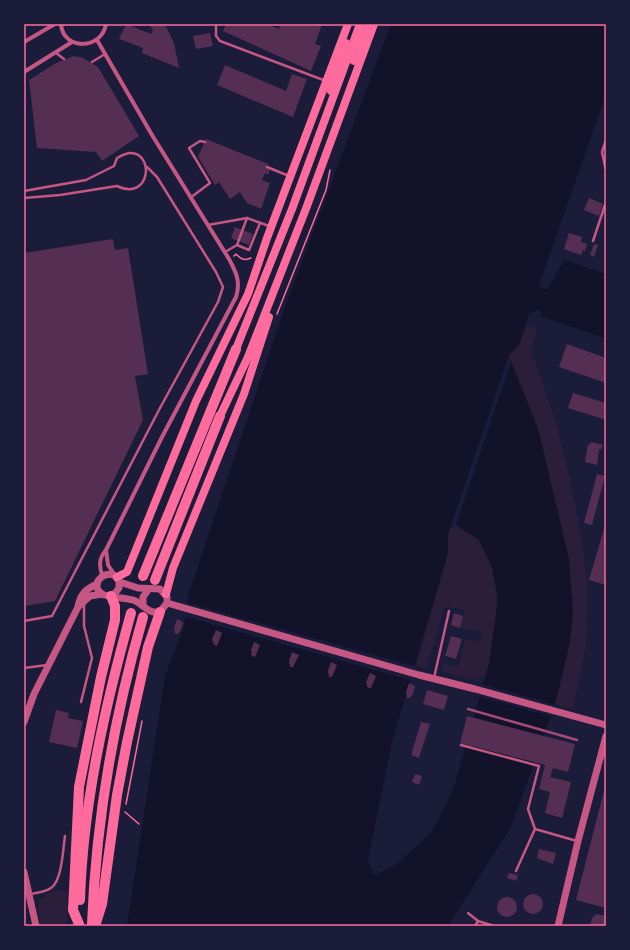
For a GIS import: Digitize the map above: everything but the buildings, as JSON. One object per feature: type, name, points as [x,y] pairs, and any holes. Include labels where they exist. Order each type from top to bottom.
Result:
[{"type":"highway","points":[[143,576],[236,349]]},
{"type":"highway","points":[[155,580],[220,416]]},
{"type":"highway","points":[[79,925],[73,910],[79,787],[101,677],[115,620],[116,606],[108,595]]},
{"type":"highway","points":[[95,926],[102,904],[117,795],[127,742],[148,647],[160,612]]},
{"type":"highway","points":[[79,925],[86,831],[99,745],[120,652],[131,613]]},
{"type":"highway","points":[[92,926],[98,832],[107,776],[124,689],[143,617]]},
{"type":"main road","points":[[117,578],[127,572],[196,401],[248,294],[271,227],[348,24]]},
{"type":"main road","points":[[318,140],[352,24]]},
{"type":"main road","points":[[236,349],[318,140],[360,24]]},
{"type":"main road","points":[[220,416],[314,175],[367,24]]},
{"type":"main road","points":[[220,416],[235,387],[287,257],[374,24]]},
{"type":"main road","points":[[166,594],[173,568],[244,394],[283,279],[287,257]]},
{"type":"street","points":[[24,42],[55,24]]},
{"type":"street","points":[[61,24],[63,33],[72,42],[85,45],[98,40],[102,35],[106,24]]},
{"type":"street","points":[[81,604],[82,594],[97,584],[102,575],[101,555],[106,550],[162,437],[236,297],[238,279],[225,252],[190,198],[98,40]]},
{"type":"street","points":[[24,72],[72,42]]},
{"type":"street","points":[[24,722],[34,694],[48,665],[81,604],[90,596],[108,595],[118,592],[117,578],[108,565],[106,550]]},
{"type":"street","points":[[97,584],[98,590],[108,595],[131,600],[143,605],[150,612],[160,612],[167,603],[166,594],[156,588],[148,590],[107,574],[102,575]]},
{"type":"street","points":[[143,605],[143,597],[148,590]]},
{"type":"street","points":[[167,603],[419,675],[606,725]]},
{"type":"street","points":[[558,926],[578,841],[606,736]]},
{"type":"street","points":[[24,872],[36,926]]},
{"type":"lane","points":[[216,24],[216,36],[220,41],[326,81]]},
{"type":"lane","points":[[56,53],[64,59]]},
{"type":"lane","points":[[92,62],[105,54]]},
{"type":"lane","points":[[606,140],[602,152],[606,171]]},
{"type":"lane","points":[[190,198],[210,183],[189,148],[200,141],[205,142]]},
{"type":"lane","points":[[24,191],[86,180],[114,166],[117,158],[129,153],[138,156],[157,178],[216,272],[223,287],[218,302],[160,408],[52,616],[24,621]]},
{"type":"lane","points":[[24,198],[60,195],[117,186],[125,189],[135,189],[140,186],[146,177],[146,167]]},
{"type":"lane","points":[[267,167],[291,176]]},
{"type":"lane","points":[[593,241],[606,202]]},
{"type":"lane","points":[[208,225],[247,218],[271,227]]},
{"type":"lane","points":[[225,252],[237,245],[247,218]]},
{"type":"lane","points":[[237,245],[249,250],[260,223]]},
{"type":"lane","points":[[81,604],[84,626],[92,658],[81,702]]},
{"type":"lane","points":[[434,679],[449,611]]},
{"type":"lane","points":[[24,668],[48,665]]},
{"type":"lane","points":[[461,745],[539,766],[528,809],[535,829],[516,871]]},
{"type":"lane","points":[[535,829],[578,841]]},
{"type":"lane","points":[[29,894],[41,892],[52,887],[58,877],[65,836]]},
{"type":"lane","points":[[468,913],[478,921],[494,926]]},
{"type":"lane","points":[[475,926],[478,921]]},
{"type":"path","points":[[126,804],[142,718]]},
{"type":"path","points":[[124,812],[139,824]]},
{"type":"shaded area","points":[[391,24],[606,24],[606,94],[539,285],[545,290],[549,287],[564,260],[606,274],[606,339],[541,316],[541,310],[536,310],[529,314],[519,345],[509,355],[448,534],[448,553],[392,742],[368,860],[369,865],[375,875],[395,865],[415,848],[431,832],[441,815],[455,784],[489,664],[498,599],[492,567],[479,540],[456,525],[511,362],[538,429],[569,559],[573,613],[570,642],[555,704],[511,827],[448,926],[127,926],[165,676],[184,627],[188,596],[285,307]]},
{"type":"shaded area","points":[[527,325],[537,328],[531,351],[555,419],[569,475],[580,530],[588,590],[586,646],[573,710],[555,704],[563,674],[569,559],[538,429],[512,362],[509,359],[509,355],[519,345]]},
{"type":"shaded area","points":[[456,525],[479,541],[487,555],[493,571],[496,589],[496,625],[490,660],[485,675],[471,680],[442,671],[443,663],[458,667],[465,639],[481,642],[482,631],[460,628],[465,610],[445,606],[426,669],[416,666],[448,553],[448,534],[451,528]]},
{"type":"shaded area","points":[[54,891],[67,891],[67,926],[41,926],[38,905],[43,897]]},
{"type":"pier","points":[[185,602],[417,667],[413,681],[183,616]]},
{"type":"pier","points":[[481,684],[557,705],[553,717],[478,696]]},
{"type":"railway","points":[[468,709],[577,740]]}]
